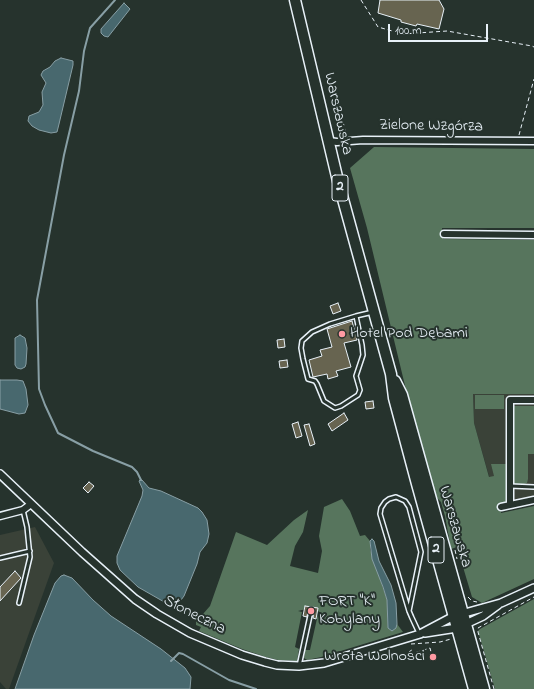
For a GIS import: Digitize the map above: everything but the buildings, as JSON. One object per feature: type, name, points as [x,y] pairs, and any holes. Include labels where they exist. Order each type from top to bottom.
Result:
[{"type":"highway","name":"Warszawska","points":[[295,0],[338,181],[391,374],[394,398],[458,615],[484,689]]},
{"type":"highway","name":"Warszawska","points":[[462,626],[474,689]]},
{"type":"street","name":"Zielone Wzgórza","points":[[328,142],[362,140],[534,141]]},
{"type":"street","points":[[444,234],[534,235]]},
{"type":"street","points":[[510,505],[510,400],[534,400]]},
{"type":"street","name":"Słoneczna","points":[[0,474],[119,586],[135,599],[170,622],[197,636],[257,660],[277,665],[299,666],[324,663],[420,634],[462,626],[483,616],[502,603]]},
{"type":"street","points":[[501,507],[534,500]]},
{"type":"street","points":[[0,516],[23,510],[28,508],[31,504]]},
{"type":"street","points":[[502,603],[534,588]]},
{"type":"street","name":"Słoneczna","points":[[420,634],[458,615],[502,603]]},
{"type":"lane","points":[[356,316],[363,355],[356,376],[360,390],[358,395],[341,406],[335,408],[324,401],[317,384],[308,380],[301,348],[302,341],[312,332],[330,324],[356,316],[375,312]]},
{"type":"lane","points":[[510,486],[534,487]]},
{"type":"lane","points":[[409,611],[421,552],[409,507],[405,501],[396,498],[385,502],[381,508],[380,514],[409,611],[420,634]]},
{"type":"lane","points":[[19,603],[30,557],[23,510]]},
{"type":"lane","points":[[0,558],[30,551]]},
{"type":"lane","points":[[299,666],[311,611]]},
{"type":"path","points":[[361,0],[378,27],[403,34],[447,31],[534,47]]},
{"type":"path","points":[[517,141],[534,79]]},
{"type":"path","points":[[337,94],[348,141]]},
{"type":"path","points":[[494,689],[478,628],[534,596]]},
{"type":"path","points":[[412,644],[440,642],[453,639]]},
{"type":"path","points":[[396,659],[430,648],[431,652]]},
{"type":"shaded area","points":[[473,394],[534,394],[534,496],[497,504],[474,423]]},
{"type":"shaded area","points":[[35,527],[54,563],[9,689],[6,689],[0,682],[0,535]]},
{"type":"green space","points":[[374,147],[534,149],[534,228],[442,228],[443,239],[534,240],[534,394],[473,394],[474,423],[489,477],[494,476],[491,464],[506,464],[507,497],[506,502],[500,504],[501,513],[534,506],[534,579],[482,603],[472,597],[457,547],[451,549],[441,502],[433,494],[428,481],[367,228],[350,168]]},
{"type":"green space","points":[[475,395],[504,395],[504,409],[475,409]]},
{"type":"green space","points":[[513,406],[534,406],[534,454],[528,454],[528,479],[527,483],[521,485],[515,485],[513,481]]},
{"type":"green space","points":[[342,499],[350,511],[360,536],[365,535],[370,541],[370,549],[387,600],[388,628],[396,628],[397,624],[403,632],[307,660],[304,658],[305,650],[310,650],[318,614],[324,615],[318,611],[306,609],[298,611],[302,612],[295,647],[299,649],[297,661],[278,660],[266,657],[242,649],[199,631],[201,627],[196,625],[196,622],[210,606],[236,532],[267,545],[294,520],[308,510],[303,532],[295,546],[290,566],[318,573],[322,551],[319,536],[324,507]]},
{"type":"green space","points":[[534,599],[534,689],[495,689],[478,631]]},
{"type":"water","points":[[124,3],[130,9],[108,37],[104,36],[101,33],[101,29]]},
{"type":"water","points":[[61,58],[73,61],[73,65],[57,132],[51,133],[39,130],[32,126],[28,121],[29,116],[39,112],[43,105],[42,92],[46,83],[41,75],[43,71]]},
{"type":"water","points":[[20,335],[25,338],[27,348],[26,364],[25,367],[21,369],[17,368],[15,365],[15,338]]},
{"type":"water","points":[[0,380],[23,381],[26,389],[28,405],[25,413],[19,414],[0,409]]},
{"type":"water","points":[[142,480],[149,488],[161,491],[198,508],[207,520],[209,534],[207,543],[200,552],[197,564],[184,596],[175,604],[166,603],[138,587],[120,570],[117,563],[117,556],[142,496],[143,490],[139,481]]},
{"type":"water","points":[[372,539],[374,541],[379,561],[391,585],[396,603],[397,624],[396,628],[392,631],[388,628],[387,600],[372,559],[370,541]]},
{"type":"water","points":[[64,575],[72,578],[111,616],[161,649],[185,668],[191,677],[190,689],[15,689],[34,635],[55,583],[61,576]]},
{"type":"waterway","points":[[115,0],[90,28],[84,51],[79,91],[64,155],[37,300],[39,389],[58,433],[93,451],[132,467],[137,472],[141,480]]},
{"type":"waterway","points":[[171,661],[179,653],[183,654],[229,680],[256,689]]},
{"type":"place","name":"Hotel Pod Dębami","points":[[342,334]]},
{"type":"place","name":"FORT \"K\" Kobylany","points":[[311,611]]},
{"type":"place","name":"Wrota Wolności","points":[[433,657]]}]
